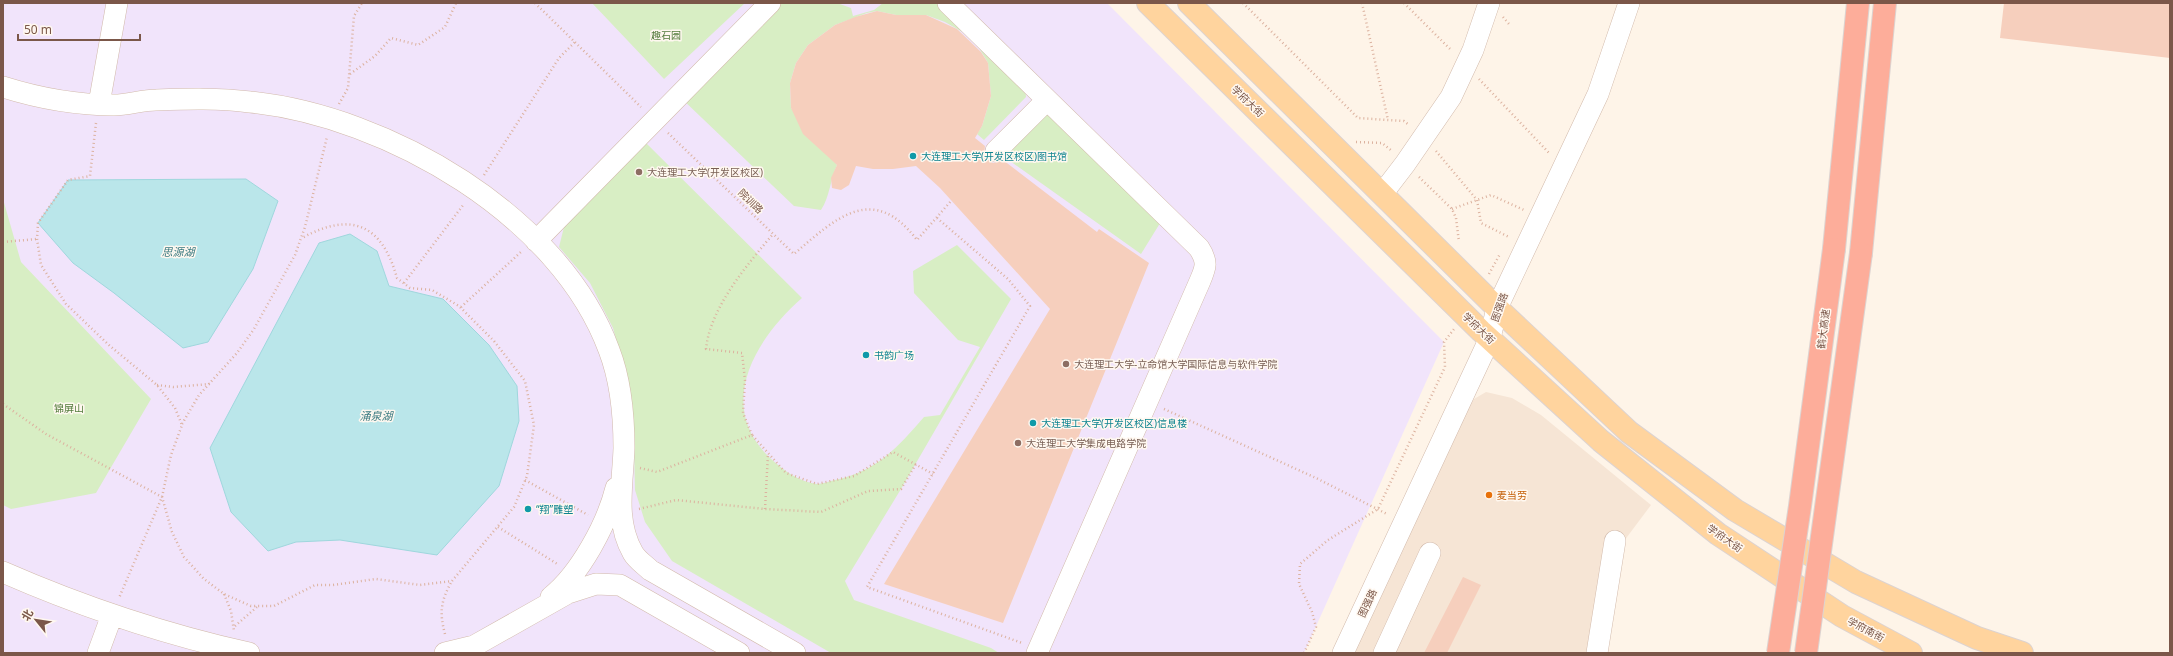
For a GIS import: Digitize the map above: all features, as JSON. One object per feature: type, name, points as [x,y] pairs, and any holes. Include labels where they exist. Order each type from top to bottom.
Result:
[{"type":"highway","name":"鹤大高速","points":[[1778,653],[1800,506],[1834,249],[1858,3]]},
{"type":"highway","points":[[1806,653],[1861,253],[1885,3]]},
{"type":"main road","name":"学府大街","points":[[1148,3],[1490,338],[1601,441],[1718,534],[1842,616]]},
{"type":"main road","points":[[1189,3],[1497,308],[1630,432],[1735,510],[1856,582],[1977,638],[2022,653]]},
{"type":"main road","name":"学府南街","points":[[1842,616],[1911,653]]},
{"type":"street","points":[[99,104],[117,3]]},
{"type":"street","points":[[535,241],[770,3]]},
{"type":"street","points":[[948,3],[1199,248],[1205,258],[1205,268],[1038,651]]},
{"type":"street","points":[[1382,194],[1405,164],[1422,137],[1451,97],[1473,50],[1489,3]]},
{"type":"street","name":"图强路","points":[[1343,653],[1490,338],[1497,308],[1598,94],[1629,3]]},
{"type":"street","points":[[3,87],[51,98],[99,104],[117,105],[154,100],[251,102],[331,119],[416,153],[475,189],[535,241],[569,276],[594,314],[609,351],[618,379],[623,411],[621,513],[626,537],[634,556],[650,570],[795,653]]},
{"type":"street","points":[[996,151],[1047,100]]},
{"type":"street","points":[[528,616],[554,596],[573,574],[603,523],[613,500],[622,464]]},
{"type":"street","points":[[1597,653],[1614,541]]},
{"type":"street","points":[[1384,653],[1430,553]]},
{"type":"street","points":[[3,572],[62,597],[112,615],[236,652]]},
{"type":"street","points":[[447,653],[474,646],[568,593],[596,584],[620,585],[739,653]]},
{"type":"street","points":[[98,653],[112,615]]},
{"type":"path","points":[[112,615],[162,497],[171,455],[182,425],[199,395],[210,384],[254,329],[282,280],[302,238],[322,166],[331,119],[348,88],[354,16],[362,3]]},
{"type":"path","points":[[349,74],[375,56],[391,38],[418,45],[445,27],[456,3]]},
{"type":"path","points":[[1243,3],[1358,118],[1404,121],[1422,137],[1477,200],[1481,223],[1509,237]]},
{"type":"path","points":[[1362,3],[1388,120]]},
{"type":"path","name":"院训路","points":[[537,4],[794,254],[844,215],[863,209],[881,209],[908,228],[917,240],[950,202]]},
{"type":"path","points":[[404,283],[475,189],[560,58],[575,42]]},
{"type":"path","points":[[99,104],[90,176],[68,180],[38,223],[41,265],[66,304],[110,346],[157,385],[175,408],[182,425]]},
{"type":"path","points":[[1452,209],[1491,195],[1524,210]]},
{"type":"path","points":[[937,218],[1008,279],[1030,306],[867,587],[1038,651]]},
{"type":"path","points":[[302,238],[319,228],[342,223],[364,228],[380,239],[392,259],[397,278],[410,288],[432,290],[461,307],[494,341],[525,381],[534,426],[525,480],[514,507],[452,581],[444,595],[441,618],[447,653]]},
{"type":"path","points":[[773,234],[744,269],[727,296],[708,334],[706,349],[742,353],[745,380],[743,413],[752,435],[786,473],[817,484],[854,476],[893,452],[933,474]]},
{"type":"path","points":[[3,242],[38,239]]},
{"type":"path","points":[[461,307],[535,241]]},
{"type":"path","points":[[157,385],[173,387],[210,384]]},
{"type":"path","points":[[1147,402],[1316,478],[1404,522]]},
{"type":"path","points":[[3,404],[46,434],[162,497],[172,532],[184,557],[204,579],[224,594],[251,606],[274,606],[315,585],[333,585],[376,579],[420,585],[452,581]]},
{"type":"path","points":[[622,464],[657,472],[752,435]]},
{"type":"path","points":[[765,509],[768,454]]},
{"type":"path","points":[[621,513],[676,500],[765,509],[821,512],[868,491],[901,489],[916,464]]},
{"type":"path","points":[[525,480],[603,523]]},
{"type":"path","points":[[1304,653],[1316,627],[1312,612],[1299,584],[1300,564],[1328,540],[1378,510]]},
{"type":"path","points":[[498,527],[573,574]]},
{"type":"path","points":[[224,594],[231,611],[235,627],[236,652]]},
{"type":"path","points":[[235,627],[244,617],[258,606]]},
{"type":"shaded area","name":"大连理工大学(开发区校区)","points":[[3,3],[1107,3],[1444,342],[1304,653],[3,653]]},
{"type":"shaded area","points":[[1486,392],[1512,398],[1541,415],[1651,505],[1624,541],[1603,653],[1353,653],[1453,430],[1474,399]]},
{"type":"green space","name":"趣石园","points":[[592,3],[745,3],[664,79]]},
{"type":"green space","points":[[772,3],[837,3],[851,8],[853,16],[874,10],[883,3],[942,3],[1025,87],[1026,97],[984,140],[977,134],[982,126],[991,96],[988,63],[979,48],[966,34],[945,22],[926,15],[896,15],[877,11],[867,13],[835,25],[808,45],[796,63],[790,83],[791,108],[837,165],[821,210],[794,206],[680,97]]},
{"type":"green space","points":[[1049,109],[1162,220],[1141,254],[996,151]]},
{"type":"green space","points":[[643,140],[802,298],[769,333],[757,353],[748,374],[744,395],[745,417],[754,438],[770,458],[786,471],[804,481],[819,484],[850,476],[863,471],[885,457],[905,439],[924,417],[940,415],[980,347],[958,340],[914,293],[913,271],[957,245],[1011,299],[901,489],[845,581],[854,600],[991,648],[999,653],[831,653],[672,561],[645,522],[635,490],[634,448],[623,365],[613,328],[590,283],[559,247],[566,219]]},
{"type":"green space","name":"锦屏山","points":[[3,199],[21,262],[151,399],[96,493],[11,509],[3,505]]},
{"type":"water","name":"思源湖","points":[[246,179],[278,201],[253,269],[208,342],[183,348],[114,293],[73,263],[38,223],[68,180]]},
{"type":"water","name":"涌泉湖","points":[[350,234],[377,251],[389,286],[443,299],[489,345],[517,386],[519,421],[499,486],[437,555],[340,540],[296,542],[268,551],[231,512],[210,448],[319,243]]},
{"type":"building","points":[[2004,3],[2170,3],[2170,58],[2000,38]]},
{"type":"building","points":[[877,11],[896,15],[926,15],[957,29],[981,52],[988,63],[991,96],[982,126],[975,138],[985,146],[984,154],[987,159],[993,163],[1003,160],[1097,232],[1099,229],[1149,263],[1003,623],[884,584],[1050,309],[940,188],[916,166],[893,169],[873,169],[856,166],[849,185],[841,190],[832,188],[831,178],[837,165],[803,134],[791,108],[790,83],[796,63],[808,45],[835,25],[855,17]]},
{"type":"building","points":[[1463,577],[1481,585],[1447,653],[1424,653]]},
{"type":"place","name":"大连理工大学(开发区校区)图书馆","points":[[913,156]]},
{"type":"place","name":"大连理工大学(开发区校区)","points":[[639,172]]},
{"type":"place","name":"书韵广场","points":[[866,355]]},
{"type":"place","name":"大连理工大学-立命馆大学国际信息与软件学院","points":[[1066,364]]},
{"type":"place","name":"大连理工大学(开发区校区)信息楼","points":[[1033,423]]},
{"type":"place","name":"大连理工大学集成电路学院","points":[[1018,443]]},
{"type":"place","name":"麦当劳","points":[[1489,495]]},
{"type":"place","name":"“翔”雕塑","points":[[528,509]]}]
